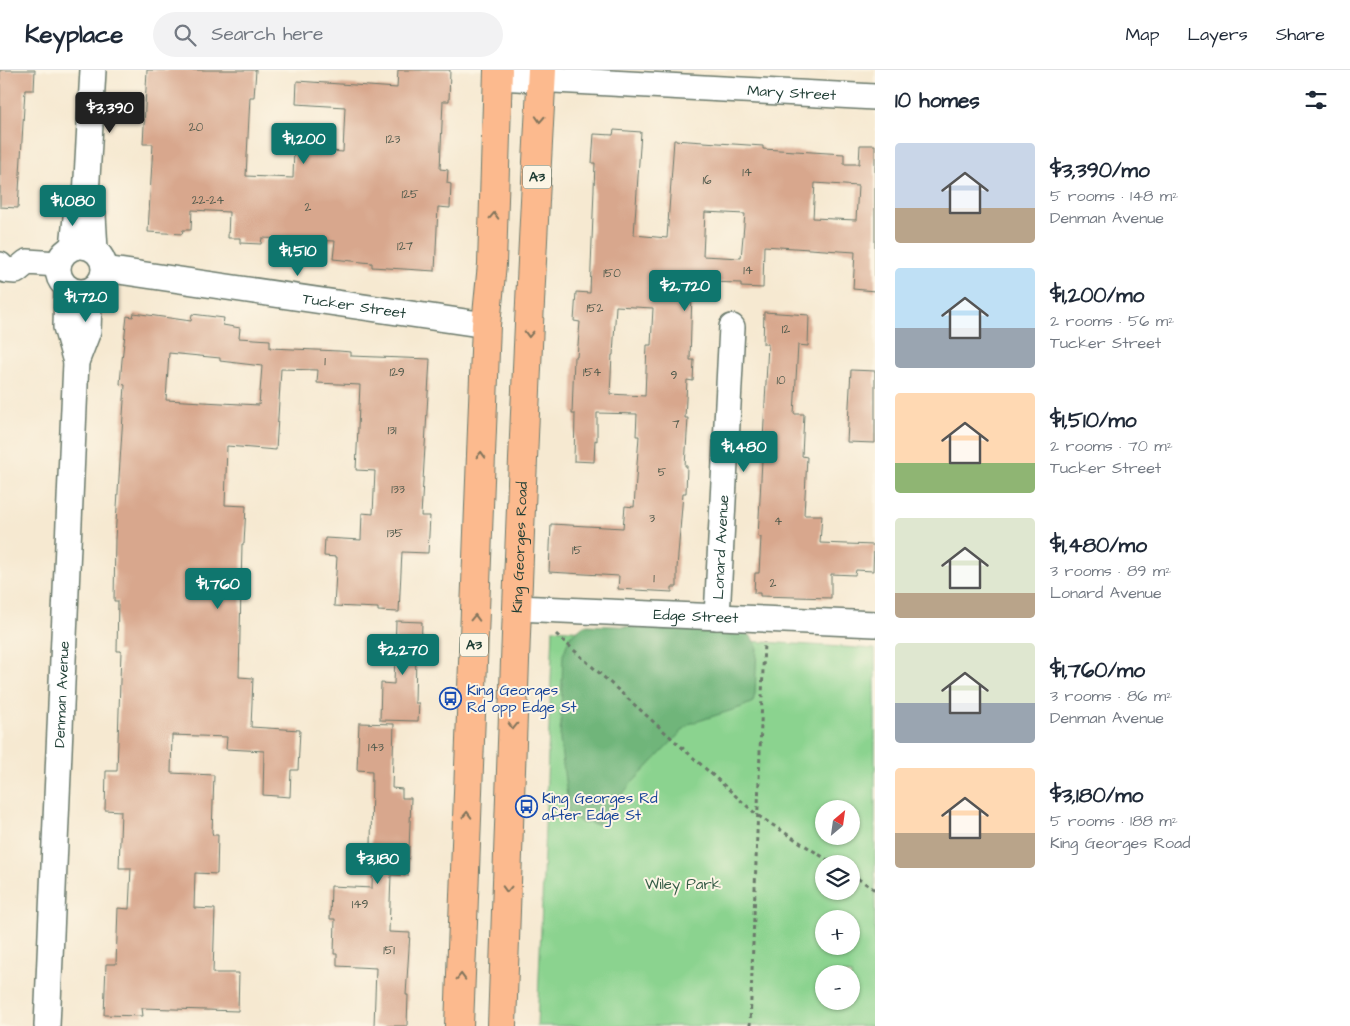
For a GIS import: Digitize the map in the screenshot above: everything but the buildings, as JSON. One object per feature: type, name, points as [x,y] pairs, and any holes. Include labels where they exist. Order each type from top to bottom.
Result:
[{"type":"highway","name":"A3","points":[[459,1026],[486,325],[492,264],[498,74]]},
{"type":"highway","name":"King Georges Road","points":[[502,1026],[517,608],[542,75]]},
{"type":"street","name":"Denman Avenue","points":[[47,1026],[76,362],[66,327],[67,288],[88,292],[85,264],[93,215],[86,196],[94,70]]},
{"type":"street","name":"Mary Street","points":[[498,74],[542,75],[875,97]]},
{"type":"street","name":"Tucker Street","points":[[0,254],[5,251],[20,254],[27,262]]},
{"type":"street","name":"Tucker Street","points":[[0,265],[5,270],[16,271],[27,262],[85,264],[486,325]]},
{"type":"street","name":"Denman Avenue","points":[[76,362],[88,331],[89,301],[85,264]]},
{"type":"street","name":"Lonard Avenue","points":[[717,617],[732,327]]},
{"type":"street","name":"Edge Street","points":[[517,608],[875,624]]},
{"type":"path","points":[[750,1026],[765,619]]},
{"type":"path","points":[[550,628],[758,815],[820,855]]},
{"type":"path","points":[[860,880],[875,890]]},
{"type":"green space","points":[[584,625],[732,630],[750,635],[757,646],[753,702],[689,724],[631,784],[598,824],[582,823],[569,813],[560,740],[563,655],[570,636]]},
{"type":"green space","name":"Wiley Park","points":[[553,629],[875,649],[875,1026],[537,1026]]},
{"type":"place","name":"King Georges Rd opp Edge St","points":[[451,699]]},
{"type":"place","name":"King Georges Rd after Edge St","points":[[526,807]]}]
